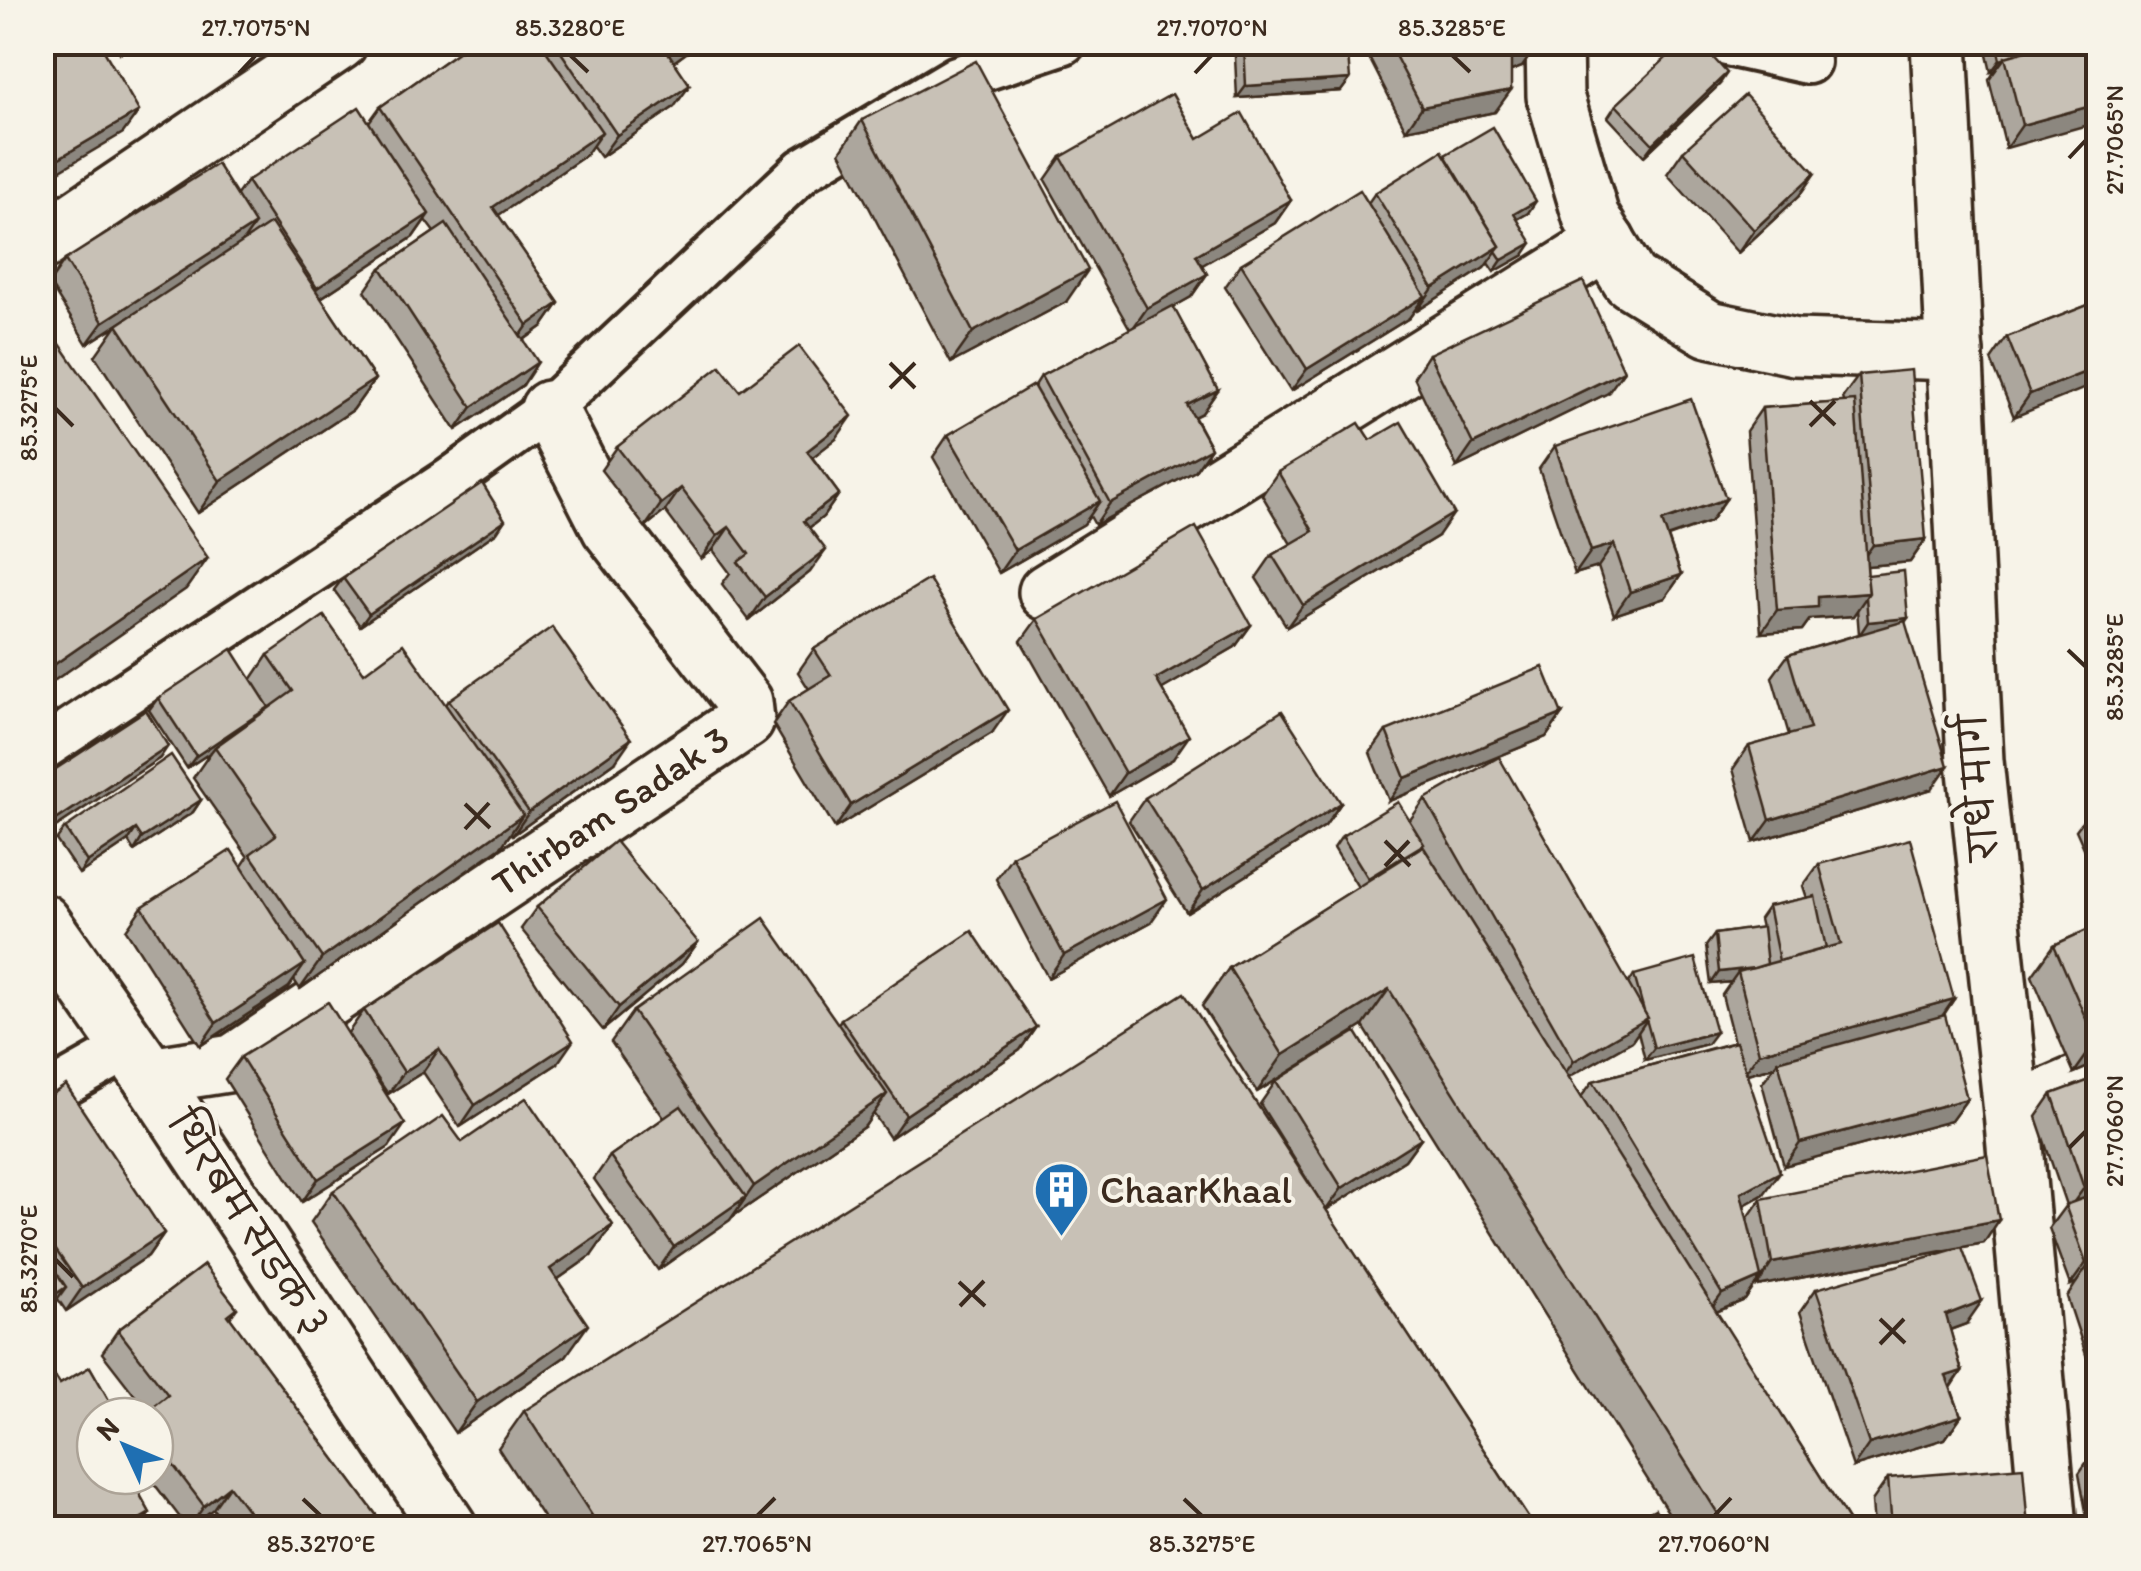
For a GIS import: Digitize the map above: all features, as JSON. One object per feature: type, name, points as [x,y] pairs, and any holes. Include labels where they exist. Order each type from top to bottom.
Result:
[{"type":"street","points":[[42,242],[339,42]]},
{"type":"street","points":[[1554,42],[1556,96],[1591,217],[1630,280],[1709,329],[1795,347],[1954,352]]},
{"type":"street","name":"राधे मार्ग","points":[[1938,42],[1974,761],[2012,1112],[2049,1528]]},
{"type":"street","points":[[1047,592],[1607,242]]},
{"type":"street","name":"Thirbam Sadak 3","points":[[140,1061],[233,1063],[746,720],[744,702],[610,528],[549,409]]},
{"type":"street","name":"थिरबम सडक ३","points":[[42,922],[140,1061],[450,1528]]},
{"type":"street","points":[[2012,1112],[2098,1074]]},
{"type":"lane","points":[[42,749],[450,480],[549,409],[802,170],[957,78],[1064,42]]},
{"type":"lane","points":[[1718,42],[1808,62]]},
{"type":"lane","points":[[42,1097],[140,1061]]},
{"type":"building","points":[[42,42],[99,42],[139,111],[42,168]]},
{"type":"building","points":[[472,42],[540,42],[602,132],[493,207],[559,303],[528,325],[380,107]]},
{"type":"building","points":[[554,42],[686,42],[669,54],[690,85],[617,135]]},
{"type":"building","points":[[1347,42],[1350,79],[1246,86],[1244,45]]},
{"type":"building","points":[[1388,42],[1538,44],[1511,54],[1511,90],[1422,107]]},
{"type":"building","points":[[1683,42],[1699,42],[1727,73],[1653,144],[1616,105]]},
{"type":"building","points":[[1996,42],[2059,42],[2000,60]]},
{"type":"building","points":[[2059,42],[2098,42],[2098,104],[2022,125],[2005,57]]},
{"type":"building","points":[[976,61],[1088,270],[973,332],[862,120]]},
{"type":"building","points":[[1172,94],[1198,139],[1242,113],[1291,200],[1196,255],[1207,274],[1147,308],[1061,157]]},
{"type":"building","points":[[1745,95],[1815,173],[1754,230],[1683,151]]},
{"type":"building","points":[[359,107],[429,214],[317,288],[247,181]]},
{"type":"building","points":[[1493,127],[1536,201],[1514,214],[1532,243],[1502,260],[1496,251],[1500,246],[1445,155]]},
{"type":"building","points":[[1442,151],[1500,246],[1433,288],[1375,193]]},
{"type":"building","points":[[217,164],[255,224],[103,322],[65,260]]},
{"type":"building","points":[[1360,190],[1425,296],[1307,369],[1241,264]]},
{"type":"building","points":[[271,223],[375,379],[220,481],[117,325]]},
{"type":"building","points":[[446,224],[538,362],[472,407],[381,268]]},
{"type":"building","points":[[1583,281],[1624,371],[1473,444],[1429,354]]},
{"type":"building","points":[[2098,301],[2098,367],[2030,394],[2007,337]]},
{"type":"building","points":[[1173,306],[1218,390],[1187,405],[1211,448],[1110,503],[1041,376]]},
{"type":"building","points":[[42,318],[208,558],[42,673]]},
{"type":"building","points":[[799,346],[852,416],[807,451],[839,494],[804,521],[826,550],[765,597],[738,562],[749,554],[729,527],[717,536],[681,488],[661,504],[617,447],[720,366],[740,391]]},
{"type":"building","points":[[1911,370],[1926,539],[1873,545],[1859,375]]},
{"type":"building","points":[[1033,385],[1100,501],[1015,550],[948,435]]},
{"type":"building","points":[[1691,399],[1726,499],[1662,521],[1681,575],[1630,592],[1614,544],[1591,551],[1555,446]]},
{"type":"building","points":[[1855,401],[1869,593],[1818,597],[1818,607],[1777,610],[1762,408]]},
{"type":"building","points":[[1401,422],[1454,513],[1303,605],[1272,555],[1313,531],[1278,472],[1359,423],[1370,440]]},
{"type":"building","points":[[482,483],[505,520],[369,614],[343,578]]},
{"type":"building","points":[[1196,527],[1251,625],[1156,679],[1189,736],[1125,773],[1037,619]]},
{"type":"building","points":[[1904,571],[1908,618],[1868,622],[1867,575]]},
{"type":"building","points":[[929,579],[1008,710],[851,805],[789,701],[831,675],[814,649]]},
{"type":"building","points":[[324,616],[364,673],[403,644],[523,815],[322,958],[250,854],[276,835],[215,747],[293,691],[268,655]]},
{"type":"building","points":[[1905,621],[1948,766],[1770,820],[1749,746],[1810,729],[1788,655]]},
{"type":"building","points":[[552,627],[631,739],[529,812],[449,700]]},
{"type":"building","points":[[232,649],[269,707],[196,756],[158,698]]},
{"type":"building","points":[[1543,667],[1562,714],[1405,778],[1386,731]]},
{"type":"building","points":[[146,710],[168,746],[53,822],[42,805],[42,778]]},
{"type":"building","points":[[1282,711],[1341,803],[1203,890],[1145,798]]},
{"type":"building","points":[[171,755],[201,800],[142,838],[136,829],[87,862],[65,828]]},
{"type":"building","points":[[1499,757],[1648,1018],[1574,1061],[1425,799]]},
{"type":"building","points":[[1115,801],[1167,899],[1064,955],[1012,856]]},
{"type":"building","points":[[1398,802],[1424,844],[1368,878],[1342,836]]},
{"type":"building","points":[[2098,811],[2098,849],[2085,818]]},
{"type":"building","points":[[1910,839],[1954,999],[1759,1053],[1738,972],[1841,944],[1819,864]]},
{"type":"building","points":[[615,841],[698,942],[619,1007],[537,907]]},
{"type":"building","points":[[1423,846],[1853,1528],[1727,1528],[1389,989],[1283,1055],[1229,968]]},
{"type":"building","points":[[231,850],[305,964],[216,1023],[142,907]]},
{"type":"building","points":[[1815,896],[1826,948],[1779,961],[1768,906]]},
{"type":"building","points":[[764,918],[887,1094],[754,1186],[633,1011]]},
{"type":"building","points":[[498,923],[573,1041],[475,1105],[439,1049],[404,1072],[364,1010]]},
{"type":"building","points":[[2098,925],[2098,1041],[2096,1042],[2054,945]]},
{"type":"building","points":[[1763,927],[1767,964],[1719,972],[1715,934]]},
{"type":"building","points":[[972,931],[1036,1027],[906,1115],[841,1019]]},
{"type":"building","points":[[1695,958],[1716,1032],[1654,1048],[1634,975]]},
{"type":"building","name":"ChaarKhaal","points":[[1184,993],[1535,1528],[600,1528],[524,1411]]},
{"type":"building","points":[[328,1002],[405,1124],[318,1179],[241,1057]]},
{"type":"building","points":[[1945,1015],[1967,1099],[1800,1143],[1778,1061]]},
{"type":"building","points":[[1356,1032],[1421,1138],[1342,1188],[1276,1081]]},
{"type":"building","points":[[1736,1042],[1780,1172],[1741,1193],[1761,1277],[1722,1294],[1593,1081]]},
{"type":"building","points":[[2098,1077],[2098,1182],[2084,1188],[2052,1094]]},
{"type":"building","points":[[66,1085],[164,1233],[82,1288],[42,1230],[42,1101]]},
{"type":"building","points":[[526,1098],[613,1225],[550,1269],[588,1325],[477,1402],[333,1191],[443,1116],[462,1142]]},
{"type":"building","points":[[681,1106],[746,1197],[674,1247],[610,1156]]},
{"type":"building","points":[[1987,1155],[1999,1220],[1772,1263],[1761,1199]]},
{"type":"building","points":[[2098,1193],[2098,1258],[2086,1263],[2065,1205]]},
{"type":"building","points":[[1962,1247],[1982,1301],[1946,1315],[1962,1371],[1946,1376],[1961,1416],[1869,1444],[1816,1289]]},
{"type":"building","points":[[42,1251],[66,1287],[42,1303]]},
{"type":"building","points":[[2098,1263],[2098,1295],[2088,1266]]},
{"type":"building","points":[[204,1265],[237,1308],[228,1315],[386,1528],[247,1528],[254,1519],[229,1486],[204,1506],[175,1468],[175,1396],[167,1396],[118,1330]]},
{"type":"building","points":[[90,1367],[107,1396],[75,1396],[75,1496],[141,1496],[150,1513],[124,1528],[42,1528],[42,1382],[54,1375],[60,1384]]},
{"type":"building","points":[[2023,1467],[2028,1528],[1892,1528],[1888,1478]]},
{"type":"building","points":[[1655,1509],[1667,1528],[1621,1528]]},
{"type":"place","name":"ChaarKhaal","points":[[1061,1239]]}]
